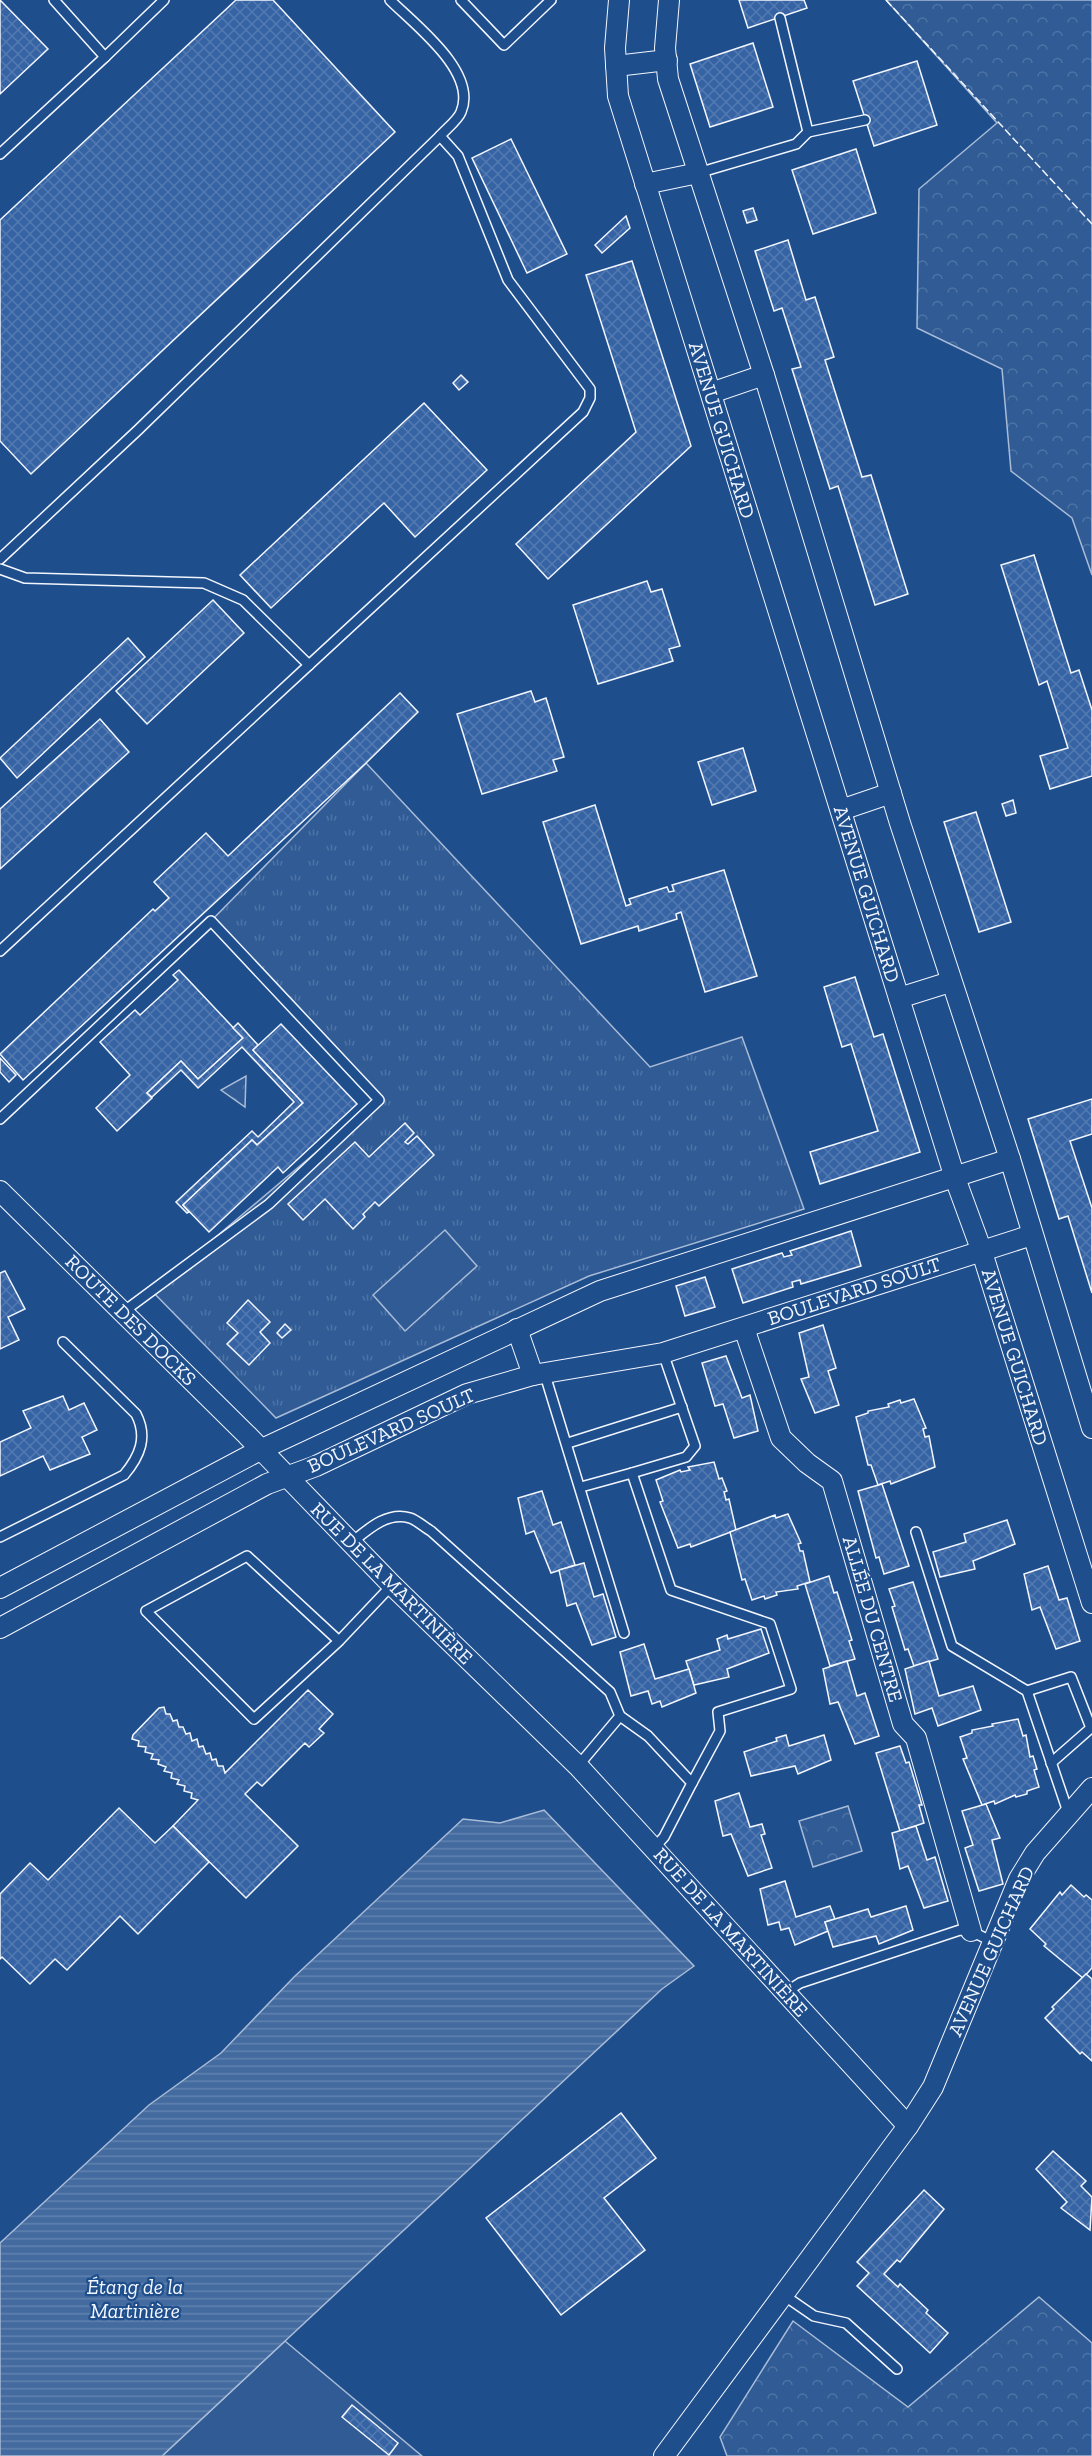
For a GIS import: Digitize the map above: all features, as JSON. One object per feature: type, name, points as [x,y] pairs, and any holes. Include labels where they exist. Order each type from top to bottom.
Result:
[{"type":"street","name":"AVENUE GUICHARD","points":[[619,0],[616,66],[618,96],[955,1178],[981,1249],[1092,1603]]},
{"type":"street","points":[[669,0],[665,48],[668,79],[764,375],[891,793],[950,982],[1010,1159],[1092,1428]]},
{"type":"street","points":[[616,66],[667,60]]},
{"type":"street","points":[[645,184],[698,173]]},
{"type":"street","points":[[711,393],[764,375]]},
{"type":"street","points":[[841,810],[891,793]]},
{"type":"street","points":[[899,998],[950,982]]},
{"type":"street","name":"BOULEVARD SOULT","points":[[0,1588],[260,1450],[517,1329],[611,1288],[1010,1159]]},
{"type":"street","name":"ROUTE DES DOCKS","points":[[0,1191],[260,1450]]},
{"type":"street","name":"BOULEVARD SOULT","points":[[0,1628],[285,1475],[316,1466],[467,1394],[539,1375],[663,1353],[981,1249],[1032,1235]]},
{"type":"street","name":"ALLÉE DU CENTRE","points":[[744,1328],[781,1437],[807,1463],[832,1481],[903,1724],[916,1738],[971,1930]]},
{"type":"street","points":[[517,1329],[539,1375]]},
{"type":"street","name":"RUE DE LA MARTINIÈRE","points":[[260,1450],[392,1585],[578,1766],[908,2126]]},
{"type":"street","name":"AVENUE GUICHARD","points":[[908,2126],[933,2087],[1018,1879],[1035,1853],[1068,1812],[1092,1788]]},
{"type":"street","points":[[664,2456],[785,2296],[908,2126]]},
{"type":"lane","points":[[54,0],[105,57]]},
{"type":"lane","points":[[0,154],[165,0]]},
{"type":"lane","points":[[0,559],[138,430],[461,114],[465,98],[463,84],[455,66],[390,0]]},
{"type":"lane","points":[[461,0],[504,45],[551,0]]},
{"type":"lane","points":[[780,18],[808,132]]},
{"type":"lane","points":[[698,173],[796,144],[808,132],[865,120]]},
{"type":"lane","points":[[0,951],[583,412],[590,398],[590,389],[507,280],[458,156],[440,136]]},
{"type":"lane","points":[[0,569],[25,578],[204,583],[243,600],[309,665]]},
{"type":"lane","points":[[0,1119],[211,921],[379,1100],[269,1204],[123,1312]]},
{"type":"lane","points":[[0,1537],[124,1475],[136,1461],[142,1441],[142,1426],[136,1414],[63,1342]]},
{"type":"lane","points":[[581,1487],[686,1457],[695,1446],[663,1353]]},
{"type":"lane","points":[[539,1375],[568,1443],[624,1633]]},
{"type":"lane","points":[[568,1443],[682,1407]]},
{"type":"lane","points":[[632,1473],[671,1590],[770,1624],[791,1689],[718,1712],[720,1731],[664,1836],[654,1848]]},
{"type":"lane","points":[[351,1543],[378,1523],[390,1518],[410,1518],[430,1532],[610,1692],[620,1716],[648,1736],[692,1783]]},
{"type":"lane","points":[[916,1532],[952,1646],[1027,1691],[1068,1812]]},
{"type":"lane","points":[[339,1641],[247,1556],[146,1611],[254,1719],[339,1641],[392,1585]]},
{"type":"lane","points":[[1027,1691],[1071,1677],[1091,1728],[1051,1763]]},
{"type":"lane","points":[[578,1766],[620,1716]]},
{"type":"lane","points":[[786,1992],[811,1979],[960,1930],[971,1930],[991,1941]]},
{"type":"lane","points":[[785,2296],[814,2316],[846,2323],[897,2369]]},
{"type":"green space","points":[[886,0],[1092,0],[1092,575],[1072,518],[1011,471],[1002,369],[917,328],[919,189],[997,123]]},
{"type":"green space","points":[[366,763],[650,1067],[742,1037],[804,1209],[589,1276],[276,1418],[152,1291],[378,1100],[211,921]]},
{"type":"green space","points":[[246,1076],[245,1107],[221,1090]]},
{"type":"green space","points":[[445,1230],[477,1266],[405,1331],[373,1295]]},
{"type":"green space","points":[[848,1806],[862,1851],[813,1867],[799,1821]]},
{"type":"green space","points":[[1039,2297],[1092,2343],[1092,2456],[727,2456],[720,2437],[793,2321],[908,2407]]},
{"type":"green space","points":[[285,2341],[422,2456],[162,2456]]},
{"type":"water","name":"Étang de la Martinière","points":[[544,1810],[694,1966],[662,1989],[162,2456],[0,2456],[0,2243],[149,2105],[221,2053],[294,1977],[463,1819],[500,1823]]},
{"type":"building","points":[[0,0],[48,49],[0,94]]},
{"type":"building","points":[[236,0],[273,0],[395,132],[31,474],[0,441],[0,220]]},
{"type":"building","points":[[739,0],[804,0],[807,8],[748,28]]},
{"type":"building","points":[[753,43],[773,107],[710,127],[690,64]]},
{"type":"building","points":[[917,61],[937,125],[874,146],[853,81]]},
{"type":"building","points":[[511,139],[567,254],[527,273],[472,158]]},
{"type":"building","points":[[856,149],[876,213],[813,234],[792,170]]},
{"type":"building","points":[[753,208],[757,220],[747,223],[743,211]]},
{"type":"building","points":[[626,216],[630,228],[602,253],[595,245]]},
{"type":"building","points":[[788,240],[806,300],[815,297],[834,357],[825,360],[862,477],[871,475],[908,594],[875,605],[838,486],[830,489],[792,369],[801,367],[782,308],[774,311],[755,251]]},
{"type":"building","points":[[632,261],[691,446],[548,579],[516,544],[636,432],[586,275]]},
{"type":"building","points":[[461,375],[468,382],[459,390],[453,383]]},
{"type":"building","points":[[424,403],[487,470],[415,537],[384,503],[271,608],[240,575]]},
{"type":"building","points":[[1034,555],[1071,673],[1079,670],[1092,710],[1092,776],[1050,789],[1040,756],[1068,748],[1047,681],[1039,685],[1001,565]]},
{"type":"building","points":[[647,581],[651,592],[662,589],[680,646],[669,649],[673,661],[598,684],[573,605]]},
{"type":"building","points":[[213,600],[244,633],[147,724],[116,691]]},
{"type":"building","points":[[128,638],[145,657],[17,778],[0,758]]},
{"type":"building","points":[[531,691],[535,702],[546,698],[564,757],[553,760],[557,771],[482,794],[457,714]]},
{"type":"building","points":[[400,693],[418,712],[365,764],[23,1080],[0,1054],[153,909],[155,911],[169,898],[154,882],[206,833],[228,856]]},
{"type":"building","points":[[100,719],[129,752],[0,869],[0,809]]},
{"type":"building","points":[[743,748],[756,791],[712,805],[698,762]]},
{"type":"building","points":[[1013,800],[1016,813],[1006,816],[1002,804]]},
{"type":"building","points":[[595,805],[626,906],[631,904],[629,899],[667,887],[669,892],[674,891],[672,885],[724,870],[757,976],[705,992],[681,912],[676,914],[677,919],[639,931],[638,926],[581,944],[543,822]]},
{"type":"building","points":[[976,812],[1011,922],[979,932],[944,822]]},
{"type":"building","points":[[179,970],[243,1038],[198,1079],[181,1061],[147,1093],[152,1098],[117,1131],[96,1108],[130,1075],[100,1042],[135,1010],[140,1015],[178,980],[173,975]]},
{"type":"building","points":[[855,977],[874,1037],[883,1034],[920,1152],[820,1184],[810,1152],[878,1131],[851,1044],[842,1047],[824,987]]},
{"type":"building","points":[[238,1023],[258,1045],[253,1050],[303,1103],[257,1145],[252,1140],[183,1205],[189,1212],[187,1213],[176,1202],[252,1131],[258,1137],[294,1102],[242,1047],[198,1088],[181,1070],[152,1097],[147,1093],[181,1061],[198,1079],[243,1038],[233,1028]]},
{"type":"building","points":[[281,1024],[357,1104],[283,1173],[278,1167],[209,1232],[183,1205],[252,1140],[257,1145],[303,1103],[253,1050]]},
{"type":"building","points":[[0,1058],[16,1075],[9,1082],[0,1072]]},
{"type":"building","points":[[1092,1099],[1092,1134],[1070,1141],[1092,1208],[1092,1293],[1068,1216],[1059,1219],[1028,1119]]},
{"type":"building","points":[[405,1123],[414,1133],[405,1142],[408,1144],[417,1136],[434,1155],[379,1206],[375,1202],[353,1229],[325,1199],[303,1220],[288,1204],[355,1142],[369,1157]]},
{"type":"building","points":[[851,1231],[861,1266],[801,1284],[800,1280],[792,1282],[793,1287],[743,1303],[732,1269],[782,1253],[784,1257],[792,1255],[790,1251]]},
{"type":"building","points":[[5,1271],[25,1309],[8,1317],[19,1340],[0,1349],[0,1273]]},
{"type":"building","points":[[705,1277],[715,1307],[685,1316],[676,1286]]},
{"type":"building","points":[[248,1300],[270,1322],[260,1332],[270,1343],[249,1365],[227,1344],[238,1333],[227,1323]]},
{"type":"building","points":[[285,1324],[291,1330],[282,1338],[277,1333]]},
{"type":"building","points":[[823,1325],[836,1368],[828,1371],[839,1405],[815,1413],[801,1379],[809,1377],[799,1333]]},
{"type":"building","points":[[726,1356],[742,1398],[750,1395],[758,1431],[734,1438],[723,1404],[715,1406],[702,1363]]},
{"type":"building","points":[[63,1396],[69,1410],[84,1403],[97,1430],[82,1437],[90,1454],[50,1470],[43,1456],[0,1476],[0,1442],[31,1428],[23,1411]]},
{"type":"building","points":[[914,1399],[926,1428],[923,1429],[925,1437],[929,1436],[935,1467],[891,1484],[890,1481],[878,1485],[871,1465],[868,1465],[856,1417],[868,1411],[889,1407],[888,1404],[900,1400],[901,1403]]},
{"type":"building","points":[[714,1462],[719,1479],[722,1478],[727,1491],[724,1492],[726,1500],[729,1499],[736,1530],[691,1547],[690,1544],[678,1548],[660,1502],[663,1501],[656,1480],[680,1470],[681,1472],[690,1470],[688,1467]]},
{"type":"building","points":[[882,1484],[909,1566],[884,1574],[879,1557],[876,1558],[858,1491]]},
{"type":"building","points":[[542,1491],[553,1525],[561,1522],[575,1565],[551,1573],[534,1531],[526,1534],[518,1498]]},
{"type":"building","points":[[788,1514],[801,1543],[798,1544],[800,1551],[803,1551],[810,1582],[797,1586],[798,1589],[776,1592],[777,1595],[765,1599],[764,1596],[752,1600],[745,1579],[742,1580],[730,1532],[775,1515],[776,1518]]},
{"type":"building","points":[[1007,1520],[1015,1544],[973,1561],[975,1569],[940,1577],[933,1552],[966,1542],[964,1534]]},
{"type":"building","points":[[584,1563],[594,1597],[603,1594],[616,1637],[592,1645],[576,1603],[567,1606],[559,1570]]},
{"type":"building","points":[[1048,1566],[1059,1600],[1067,1598],[1080,1641],[1056,1649],[1040,1607],[1032,1610],[1024,1574]]},
{"type":"building","points":[[829,1576],[834,1593],[837,1592],[852,1640],[849,1641],[855,1659],[830,1666],[805,1584]]},
{"type":"building","points":[[913,1582],[938,1659],[914,1666],[908,1649],[905,1650],[889,1589]]},
{"type":"building","points":[[761,1629],[769,1653],[727,1669],[729,1677],[694,1685],[686,1661],[720,1650],[717,1639],[727,1635],[728,1639]]},
{"type":"building","points":[[644,1644],[655,1679],[689,1669],[696,1693],[662,1707],[660,1701],[652,1704],[648,1691],[631,1696],[620,1652]]},
{"type":"building","points":[[847,1661],[857,1696],[865,1693],[879,1736],[855,1744],[838,1702],[830,1704],[823,1669]]},
{"type":"building","points":[[929,1661],[939,1696],[973,1686],[981,1710],[938,1726],[932,1708],[915,1714],[905,1669]]},
{"type":"building","points":[[308,1690],[333,1714],[319,1729],[324,1733],[309,1747],[305,1743],[262,1786],[257,1782],[245,1794],[298,1846],[246,1898],[173,1826],[198,1800],[191,1798],[192,1793],[184,1791],[185,1786],[177,1784],[179,1780],[171,1778],[172,1773],[164,1771],[166,1767],[158,1764],[159,1760],[151,1759],[153,1754],[145,1752],[146,1747],[138,1746],[139,1741],[132,1739],[133,1735],[159,1708],[164,1707],[166,1714],[170,1714],[173,1721],[177,1720],[179,1727],[183,1727],[186,1734],[190,1733],[192,1741],[197,1739],[199,1747],[203,1746],[206,1754],[210,1753],[212,1760],[216,1759],[218,1766],[223,1766],[225,1773]]},
{"type":"building","points":[[1018,1719],[1023,1736],[1026,1735],[1030,1757],[1033,1756],[1039,1787],[1027,1791],[1027,1794],[1016,1797],[1015,1795],[995,1804],[994,1801],[982,1805],[963,1759],[967,1758],[960,1737],[972,1733],[972,1730]]},
{"type":"building","points":[[786,1735],[789,1746],[824,1735],[831,1760],[798,1774],[795,1766],[751,1776],[744,1752],[777,1741],[776,1738]]},
{"type":"building","points":[[900,1746],[906,1763],[909,1762],[922,1805],[919,1805],[924,1823],[900,1831],[876,1753]]},
{"type":"building","points":[[739,1793],[750,1827],[762,1824],[765,1834],[761,1835],[772,1868],[748,1876],[731,1834],[723,1836],[715,1801]]},
{"type":"building","points":[[986,1804],[1000,1838],[992,1840],[1003,1884],[979,1891],[965,1848],[973,1845],[962,1811]]},
{"type":"building","points":[[119,1808],[155,1843],[173,1826],[209,1862],[138,1934],[120,1916],[67,1970],[55,1959],[30,1984],[2,1957],[0,1959],[0,1894],[30,1863],[48,1880]]},
{"type":"building","points":[[916,1826],[927,1860],[935,1857],[948,1901],[924,1908],[908,1866],[900,1869],[892,1833]]},
{"type":"building","points":[[785,1881],[796,1917],[830,1906],[835,1919],[825,1922],[828,1931],[795,1945],[789,1928],[781,1930],[779,1922],[768,1925],[760,1889]]},
{"type":"building","points":[[1071,1885],[1084,1897],[1086,1895],[1092,1900],[1092,1968],[1083,1978],[1044,1946],[1046,1944],[1030,1929],[1060,1892],[1062,1895]]},
{"type":"building","points":[[906,1906],[913,1930],[879,1944],[876,1936],[833,1947],[825,1922],[868,1909],[871,1917]]},
{"type":"building","points":[[1086,1974],[1092,1979],[1092,2061],[1082,2052],[1080,2054],[1045,2018],[1054,2009],[1052,2007]]},
{"type":"building","points":[[621,2113],[656,2158],[604,2198],[645,2250],[561,2315],[486,2218]]},
{"type":"building","points":[[1053,2151],[1086,2181],[1081,2186],[1092,2197],[1090,2230],[1061,2208],[1067,2202],[1036,2169]]},
{"type":"building","points":[[924,2190],[944,2209],[900,2262],[897,2260],[884,2274],[898,2287],[900,2284],[928,2310],[926,2313],[948,2333],[930,2353],[857,2286],[869,2273],[857,2262]]},
{"type":"building","points":[[352,2405],[398,2443],[389,2455],[342,2417]]},
{"type":"fence","points":[[886,0],[1092,224]]}]
